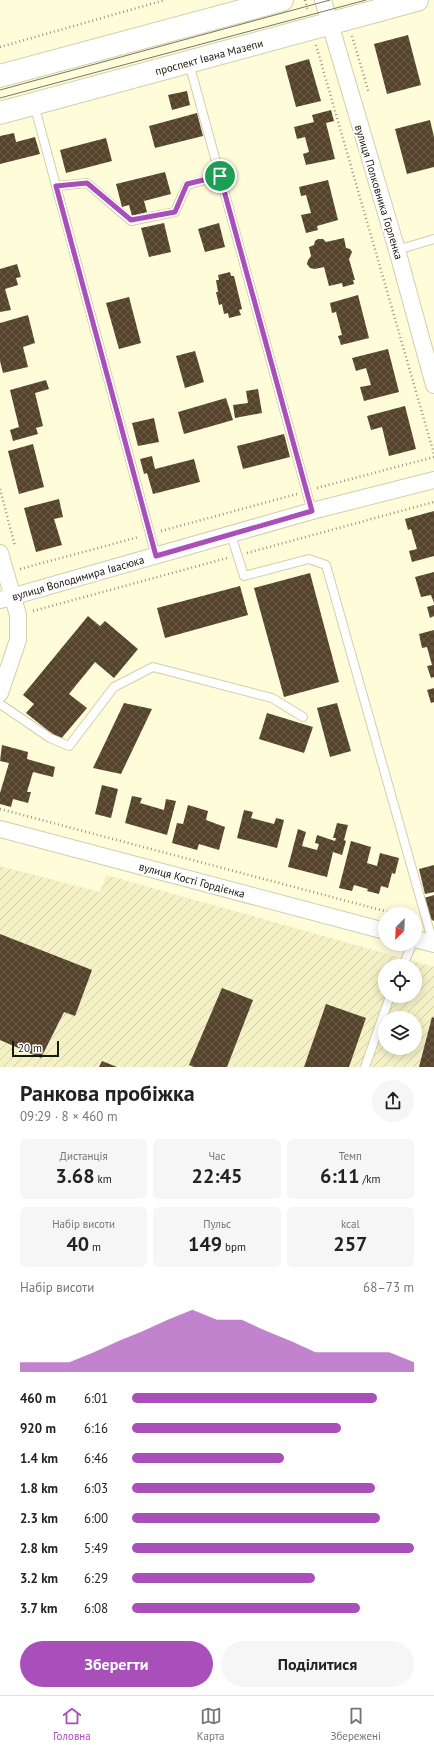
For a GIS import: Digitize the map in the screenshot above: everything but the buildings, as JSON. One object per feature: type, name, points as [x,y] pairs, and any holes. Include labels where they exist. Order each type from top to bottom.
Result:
[{"type":"highway","points":[[0,76],[282,0]]},
{"type":"highway","name":"проспект Івана Мазепи","points":[[0,113],[417,0]]},
{"type":"street","name":"вулиця Полковника Горленка","points":[[323,0],[321,26],[397,250],[434,385]]},
{"type":"street","name":"вулиця Володимира Івасюка","points":[[6,598],[312,511],[434,480]]},
{"type":"street","points":[[0,553],[5,572],[6,598],[18,615],[18,640],[0,693]]},
{"type":"street","name":"вулиця Кості Гордієнка","points":[[0,829],[378,929]]},
{"type":"street","points":[[422,940],[434,943]]},
{"type":"lane","points":[[189,63],[312,511]]},
{"type":"lane","points":[[34,103],[156,556]]},
{"type":"lane","points":[[56,186],[87,183],[131,220],[175,212],[187,184],[220,176]]},
{"type":"lane","points":[[397,250],[434,239]]},
{"type":"lane","points":[[231,535],[244,576],[309,559],[326,565],[434,943]]},
{"type":"lane","points":[[0,704],[50,738],[70,746],[114,688],[153,667],[272,698],[303,717]]},
{"type":"lane","points":[[365,1067],[388,1003]]},
{"type":"path","points":[[0,47],[165,0]]},
{"type":"path","points":[[5,572],[434,456],[321,26],[305,0]]},
{"type":"path","points":[[18,615],[434,502]]},
{"type":"path","points":[[0,809],[378,909]]},
{"type":"shaded area","points":[[0,866],[100,892],[106,875],[405,959],[378,959],[378,1003],[422,1003],[422,964],[434,967],[434,1067],[0,1067]]},
{"type":"tram line","points":[[0,90],[330,0]]},
{"type":"tram line","points":[[0,98],[366,0]]},
{"type":"route","points":[[220,176],[312,511],[156,556],[56,186],[87,183],[131,220],[175,212],[187,184],[220,176]]}]
